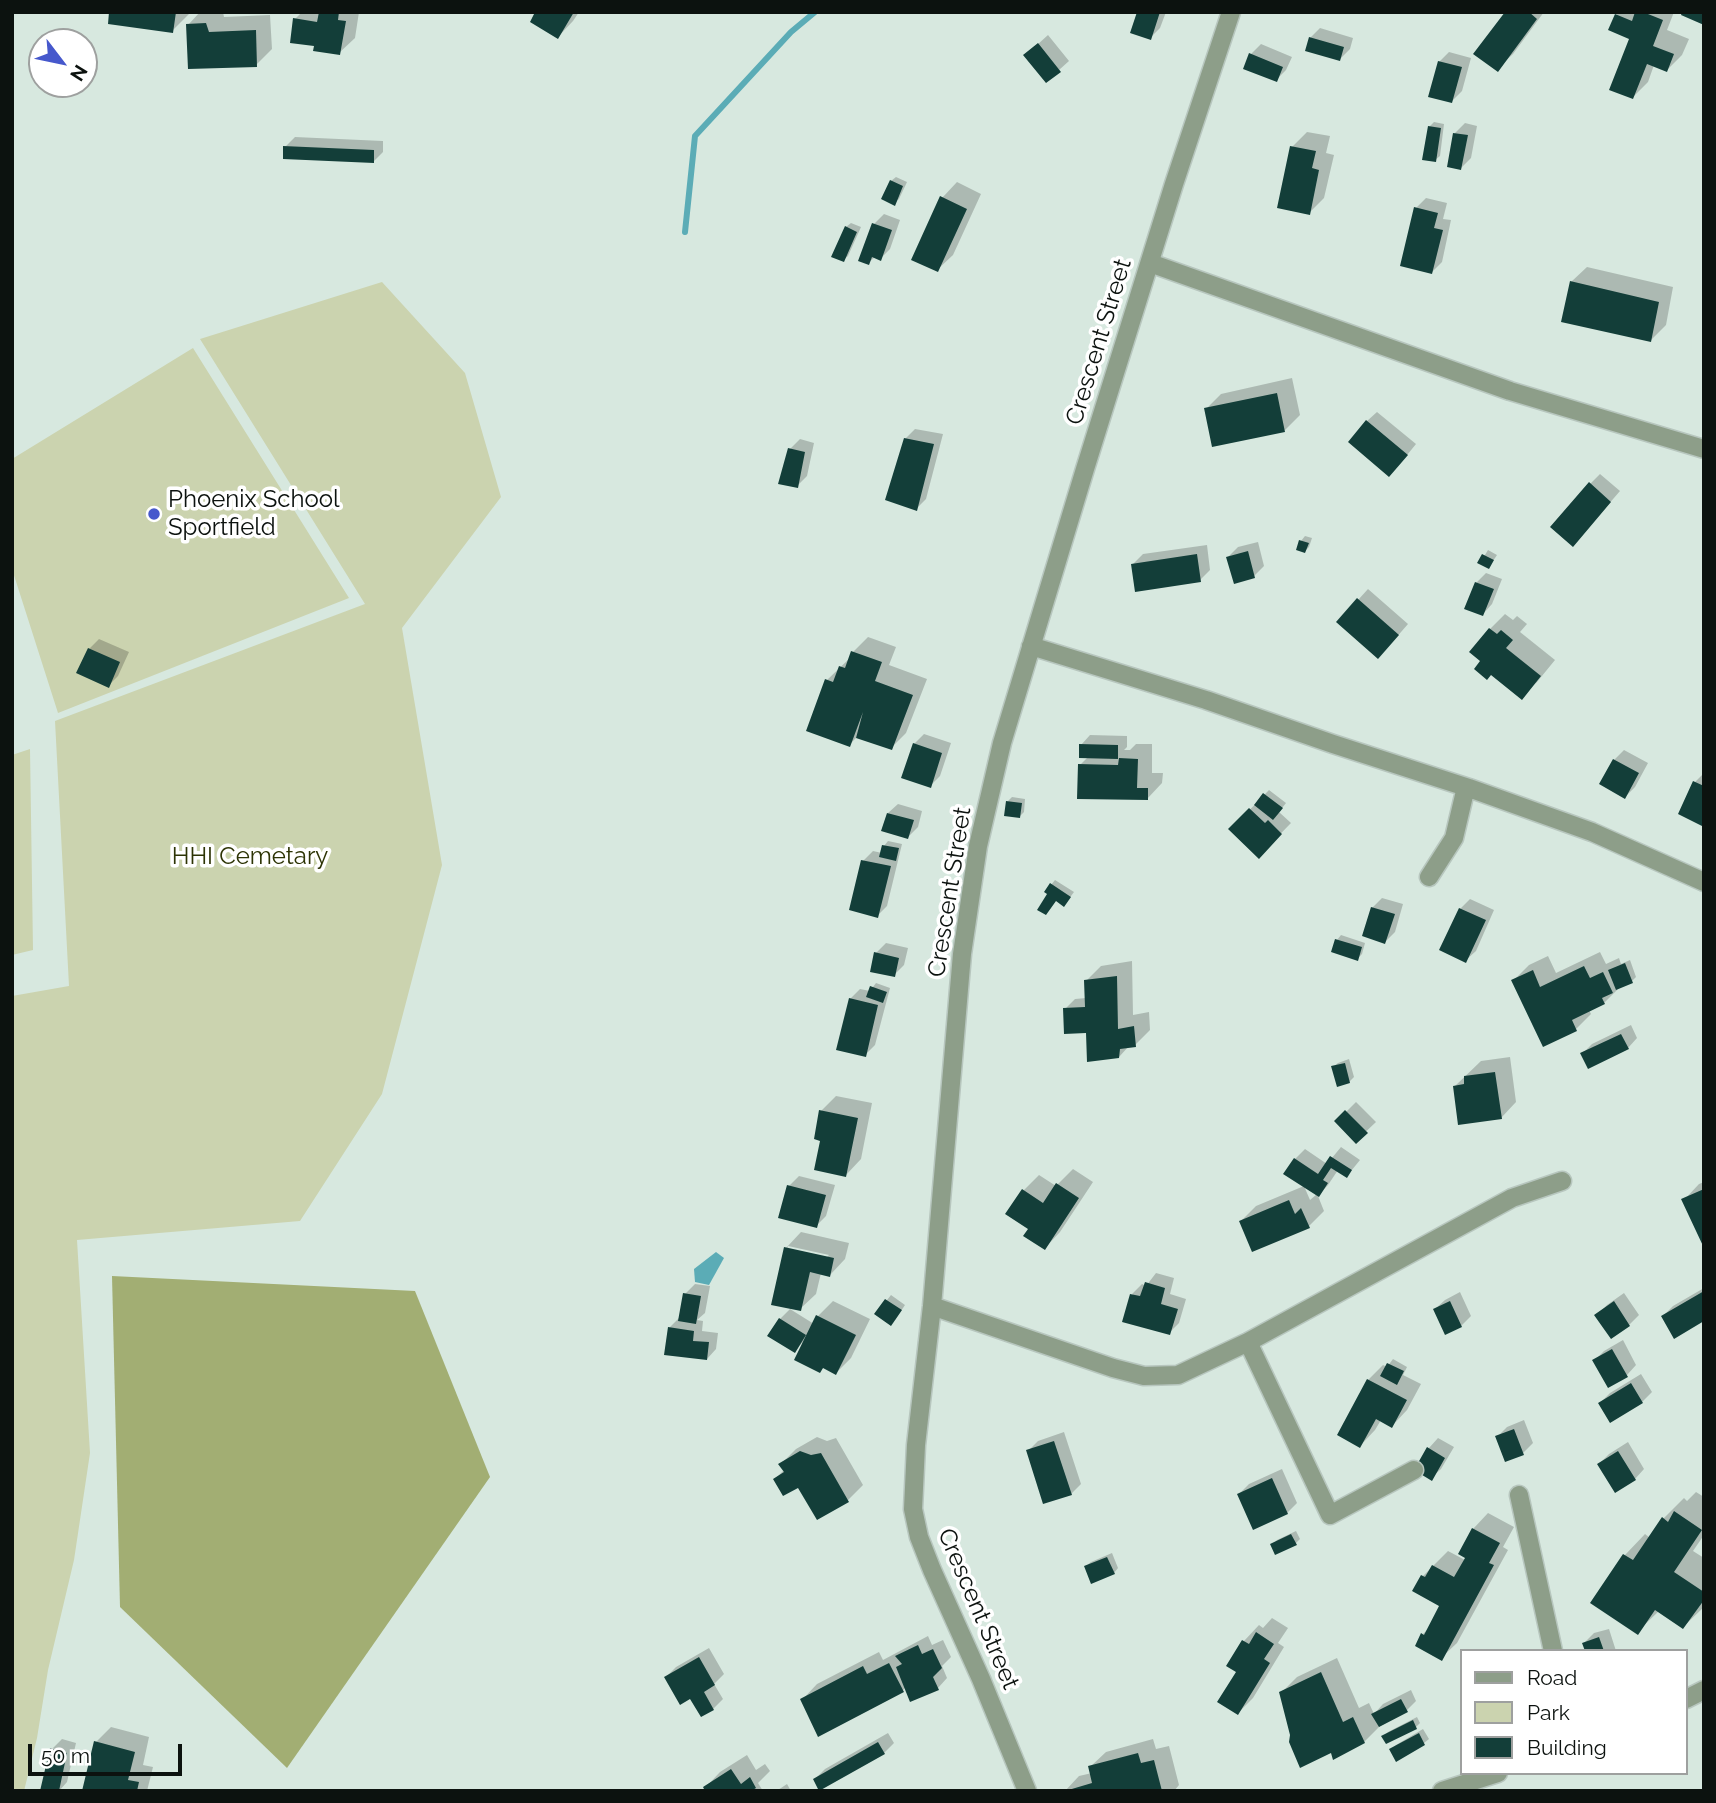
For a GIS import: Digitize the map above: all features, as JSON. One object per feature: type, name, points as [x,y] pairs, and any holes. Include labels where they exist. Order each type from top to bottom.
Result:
[{"type":"street","name":"Crescent Street","points":[[1027,1791],[932,1570],[919,1537],[913,1509],[916,1445],[932,1307],[962,954],[978,846],[1002,743],[1150,263],[1231,12]]},
{"type":"street","points":[[1150,263],[1510,391],[1704,449]]},
{"type":"street","points":[[1031,646],[1206,700],[1466,787],[1591,832],[1704,882]]},
{"type":"street","points":[[1429,877],[1454,838],[1466,787]]},
{"type":"street","points":[[932,1307],[1113,1368],[1144,1376],[1178,1375],[1248,1342],[1512,1198],[1562,1181]]},
{"type":"street","points":[[1248,1342],[1330,1515],[1414,1470]]},
{"type":"street","points":[[1519,1495],[1553,1649]]},
{"type":"street","points":[[1688,1698],[1704,1690]]},
{"type":"street","points":[[1442,1791],[1492,1775]]},
{"type":"green space","name":"HHI Cemetary","points":[[382,282],[465,373],[501,497],[402,628],[442,865],[382,1094],[300,1221],[77,1240],[90,1453],[74,1560],[48,1670],[37,1738],[24,1791],[12,1791],[12,996],[69,986],[55,721],[365,604],[200,339]]},
{"type":"green space","name":"Phoenix School Sportfield","points":[[193,348],[349,598],[58,713],[12,569],[12,459]]},
{"type":"green space","points":[[30,749],[33,950],[12,955],[12,755]]},
{"type":"green space","points":[[112,1276],[415,1291],[490,1477],[287,1768],[120,1607]]},
{"type":"water","points":[[716,1252],[724,1258],[709,1285],[695,1282],[694,1269]]},
{"type":"building","points":[[109,12],[176,12],[173,33],[108,24]]},
{"type":"building","points":[[319,12],[339,12],[338,20],[346,21],[340,55],[313,51],[314,46],[290,43],[293,18],[317,22]]},
{"type":"building","points":[[535,12],[574,12],[558,39],[530,22]]},
{"type":"building","points":[[1137,12],[1160,12],[1151,40],[1130,33]]},
{"type":"building","points":[[1505,12],[1529,12],[1537,19],[1498,72],[1473,54]]},
{"type":"building","points":[[1635,12],[1643,12],[1663,20],[1653,46],[1674,54],[1667,72],[1647,64],[1633,99],[1609,90],[1629,39],[1608,30],[1615,14],[1632,21]]},
{"type":"building","points":[[1682,12],[1704,12],[1704,25],[1681,15]]},
{"type":"building","points":[[206,23],[209,32],[256,30],[257,67],[188,69],[186,24]]},
{"type":"building","points":[[1309,37],[1344,47],[1340,61],[1305,51]]},
{"type":"building","points":[[1038,43],[1061,72],[1046,83],[1023,55]]},
{"type":"building","points":[[1249,53],[1283,67],[1277,82],[1243,69]]},
{"type":"building","points":[[1438,61],[1462,67],[1452,103],[1428,97]]},
{"type":"building","points":[[1428,126],[1441,128],[1436,162],[1422,160]]},
{"type":"building","points":[[1453,133],[1468,135],[1461,170],[1447,167]]},
{"type":"building","points":[[283,146],[374,150],[374,163],[283,159]]},
{"type":"building","points":[[1290,146],[1316,151],[1312,168],[1319,170],[1310,215],[1277,208]]},
{"type":"building","points":[[890,180],[903,186],[895,206],[881,199]]},
{"type":"building","points":[[940,196],[967,209],[938,272],[911,260]]},
{"type":"building","points":[[1414,207],[1438,213],[1434,228],[1443,230],[1432,274],[1400,266]]},
{"type":"building","points":[[872,223],[892,230],[881,261],[872,257],[869,265],[858,261]]},
{"type":"building","points":[[845,226],[857,232],[844,262],[831,257]]},
{"type":"building","points":[[1570,281],[1659,302],[1651,342],[1561,322]]},
{"type":"building","points":[[1277,393],[1285,432],[1212,447],[1204,408]]},
{"type":"building","points":[[1366,420],[1408,455],[1389,477],[1348,442]]},
{"type":"building","points":[[904,438],[934,444],[917,511],[885,500]]},
{"type":"building","points":[[788,448],[805,452],[798,488],[778,484]]},
{"type":"building","points":[[1589,482],[1611,502],[1573,547],[1550,527]]},
{"type":"building","points":[[1299,540],[1309,543],[1305,553],[1296,550]]},
{"type":"building","points":[[1248,551],[1255,578],[1234,584],[1226,557]]},
{"type":"building","points":[[1197,554],[1201,582],[1135,592],[1131,564]]},
{"type":"building","points":[[1482,554],[1494,560],[1489,569],[1477,563]]},
{"type":"building","points":[[1475,582],[1494,589],[1483,616],[1464,609]]},
{"type":"building","points":[[1357,598],[1399,635],[1378,659],[1336,622]]},
{"type":"building","points":[[1489,628],[1497,634],[1501,630],[1513,640],[1506,648],[1541,676],[1522,700],[1491,675],[1487,680],[1474,669],[1480,661],[1469,652]]},
{"type":"building","points":[[88,648],[120,662],[109,688],[76,673]]},
{"type":"building","points":[[851,651],[882,662],[875,681],[913,695],[892,750],[856,738],[863,712],[850,747],[806,731],[825,679],[833,682],[839,666],[845,668]]},
{"type":"building","points":[[913,743],[942,753],[931,788],[901,778]]},
{"type":"building","points":[[1079,744],[1118,745],[1118,759],[1079,758]]},
{"type":"building","points":[[1119,758],[1138,759],[1137,788],[1148,788],[1148,800],[1077,799],[1078,764],[1118,765]]},
{"type":"building","points":[[1613,759],[1639,773],[1625,799],[1599,784]]},
{"type":"building","points":[[1693,781],[1704,786],[1704,827],[1678,814]]},
{"type":"building","points":[[1263,793],[1283,808],[1273,820],[1254,805]]},
{"type":"building","points":[[1006,801],[1022,803],[1020,818],[1004,816]]},
{"type":"building","points":[[1249,808],[1265,823],[1268,820],[1282,834],[1259,859],[1228,829]]},
{"type":"building","points":[[887,813],[914,820],[908,839],[881,831]]},
{"type":"building","points":[[882,845],[899,848],[896,861],[879,857]]},
{"type":"building","points":[[861,860],[891,866],[878,918],[849,910]]},
{"type":"building","points":[[1050,883],[1071,897],[1064,907],[1056,901],[1046,915],[1037,910]]},
{"type":"building","points":[[1371,907],[1395,914],[1385,944],[1362,936]]},
{"type":"building","points":[[1459,908],[1486,920],[1466,963],[1439,950]]},
{"type":"building","points":[[1335,939],[1362,947],[1358,961],[1331,952]]},
{"type":"building","points":[[874,952],[899,958],[895,977],[870,972]]},
{"type":"building","points":[[1625,963],[1633,983],[1616,990],[1608,970]]},
{"type":"building","points":[[1584,966],[1590,978],[1603,972],[1613,993],[1602,998],[1605,1004],[1572,1020],[1577,1031],[1543,1047],[1511,980],[1533,970],[1540,987]]},
{"type":"building","points":[[1117,976],[1118,1029],[1134,1026],[1136,1047],[1120,1049],[1119,1058],[1087,1062],[1086,1033],[1064,1034],[1063,1008],[1085,1007],[1084,980]]},
{"type":"building","points":[[870,986],[887,992],[883,1003],[866,997]]},
{"type":"building","points":[[849,998],[878,1005],[866,1057],[836,1050]]},
{"type":"building","points":[[1621,1034],[1629,1049],[1588,1069],[1580,1053]]},
{"type":"building","points":[[1345,1063],[1350,1083],[1337,1087],[1331,1066]]},
{"type":"building","points":[[1495,1072],[1502,1119],[1458,1125],[1453,1086],[1464,1084],[1464,1076]]},
{"type":"building","points":[[819,1110],[858,1118],[846,1177],[814,1170],[820,1141],[814,1139]]},
{"type":"building","points":[[1345,1110],[1368,1133],[1356,1144],[1334,1121]]},
{"type":"building","points":[[1330,1156],[1352,1170],[1347,1178],[1331,1168],[1323,1180],[1328,1183],[1319,1197],[1283,1174],[1294,1158],[1318,1174]]},
{"type":"building","points":[[1056,1183],[1079,1198],[1045,1250],[1023,1236],[1028,1229],[1005,1214],[1022,1189],[1043,1203]]},
{"type":"building","points":[[787,1185],[826,1195],[817,1228],[778,1218]]},
{"type":"building","points":[[1704,1189],[1704,1248],[1681,1199]]},
{"type":"building","points":[[1289,1200],[1295,1214],[1301,1208],[1310,1228],[1252,1252],[1239,1221]]},
{"type":"building","points":[[784,1247],[834,1258],[830,1277],[810,1272],[801,1311],[771,1305]]},
{"type":"building","points":[[1145,1282],[1165,1288],[1161,1304],[1178,1309],[1170,1335],[1122,1322],[1130,1294],[1140,1296]]},
{"type":"building","points":[[1704,1291],[1704,1321],[1674,1339],[1661,1316]]},
{"type":"building","points":[[683,1293],[701,1296],[696,1324],[678,1321]]},
{"type":"building","points":[[885,1299],[902,1310],[891,1326],[874,1314]]},
{"type":"building","points":[[1450,1301],[1462,1327],[1445,1335],[1433,1309]]},
{"type":"building","points":[[1614,1301],[1630,1326],[1611,1339],[1594,1315]]},
{"type":"building","points":[[816,1315],[856,1335],[836,1375],[823,1368],[820,1373],[794,1360]]},
{"type":"building","points":[[779,1318],[806,1335],[795,1353],[767,1336]]},
{"type":"building","points":[[668,1327],[694,1331],[693,1341],[709,1342],[707,1360],[664,1355]]},
{"type":"building","points":[[1612,1349],[1628,1377],[1608,1388],[1592,1360]]},
{"type":"building","points":[[1387,1363],[1404,1371],[1397,1385],[1380,1376]]},
{"type":"building","points":[[1367,1379],[1407,1400],[1392,1428],[1376,1419],[1360,1448],[1337,1435]]},
{"type":"building","points":[[1631,1383],[1643,1403],[1610,1423],[1598,1403]]},
{"type":"building","points":[[1514,1429],[1524,1455],[1505,1462],[1495,1436]]},
{"type":"building","points":[[1054,1441],[1072,1495],[1043,1504],[1026,1450]]},
{"type":"building","points":[[1427,1447],[1445,1458],[1432,1481],[1414,1470]]},
{"type":"building","points":[[800,1451],[811,1455],[821,1453],[849,1502],[817,1520],[798,1488],[783,1496],[773,1479],[784,1472],[778,1464]]},
{"type":"building","points":[[1618,1451],[1636,1480],[1615,1493],[1597,1464]]},
{"type":"building","points":[[1272,1478],[1288,1514],[1253,1530],[1237,1494]]},
{"type":"building","points":[[1674,1511],[1702,1530],[1674,1572],[1704,1592],[1704,1600],[1683,1629],[1655,1610],[1638,1635],[1590,1603],[1623,1554],[1633,1560],[1662,1517],[1668,1522]]},
{"type":"building","points":[[1472,1528],[1500,1543],[1489,1563],[1494,1565],[1442,1661],[1415,1646],[1439,1606],[1412,1591],[1421,1575],[1425,1577],[1432,1565],[1454,1577],[1465,1558],[1458,1554]]},
{"type":"building","points":[[1291,1534],[1297,1545],[1275,1555],[1270,1544]]},
{"type":"building","points":[[1107,1557],[1115,1574],[1091,1584],[1084,1566]]},
{"type":"building","points":[[1256,1632],[1274,1644],[1264,1659],[1270,1663],[1238,1715],[1217,1702],[1236,1672],[1226,1666],[1242,1640],[1249,1644]]},
{"type":"building","points":[[1599,1637],[1603,1649],[1584,1649],[1582,1643]]},
{"type":"building","points":[[918,1645],[922,1654],[933,1649],[942,1668],[933,1677],[939,1690],[910,1702],[896,1667],[902,1664],[895,1656]]},
{"type":"building","points":[[699,1657],[715,1685],[704,1692],[714,1710],[701,1717],[690,1699],[680,1705],[664,1677]]},
{"type":"building","points":[[889,1663],[904,1692],[818,1737],[800,1699],[863,1666],[867,1674]]},
{"type":"building","points":[[1321,1672],[1343,1722],[1353,1717],[1365,1743],[1333,1760],[1331,1753],[1300,1768],[1289,1742],[1290,1735],[1279,1692]]},
{"type":"building","points":[[1401,1699],[1408,1712],[1379,1727],[1371,1714]]},
{"type":"building","points":[[1413,1720],[1417,1729],[1386,1744],[1381,1736]]},
{"type":"building","points":[[1419,1733],[1425,1745],[1396,1762],[1389,1749]]},
{"type":"building","points":[[94,1741],[135,1752],[128,1780],[139,1782],[137,1791],[82,1791]]},
{"type":"building","points":[[878,1742],[885,1754],[819,1791],[813,1779]]},
{"type":"building","points":[[50,1748],[67,1753],[59,1791],[40,1791]]},
{"type":"building","points":[[1138,1753],[1141,1763],[1154,1760],[1162,1791],[1065,1791],[1092,1783],[1088,1766]]},
{"type":"building","points":[[731,1769],[741,1784],[750,1777],[756,1788],[751,1791],[705,1791],[703,1787]]},
{"type":"waterway","points":[[685,232],[695,136],[791,32],[815,12]]},
{"type":"place","name":"Phoenix School Sportfield","points":[[154,514]]}]
